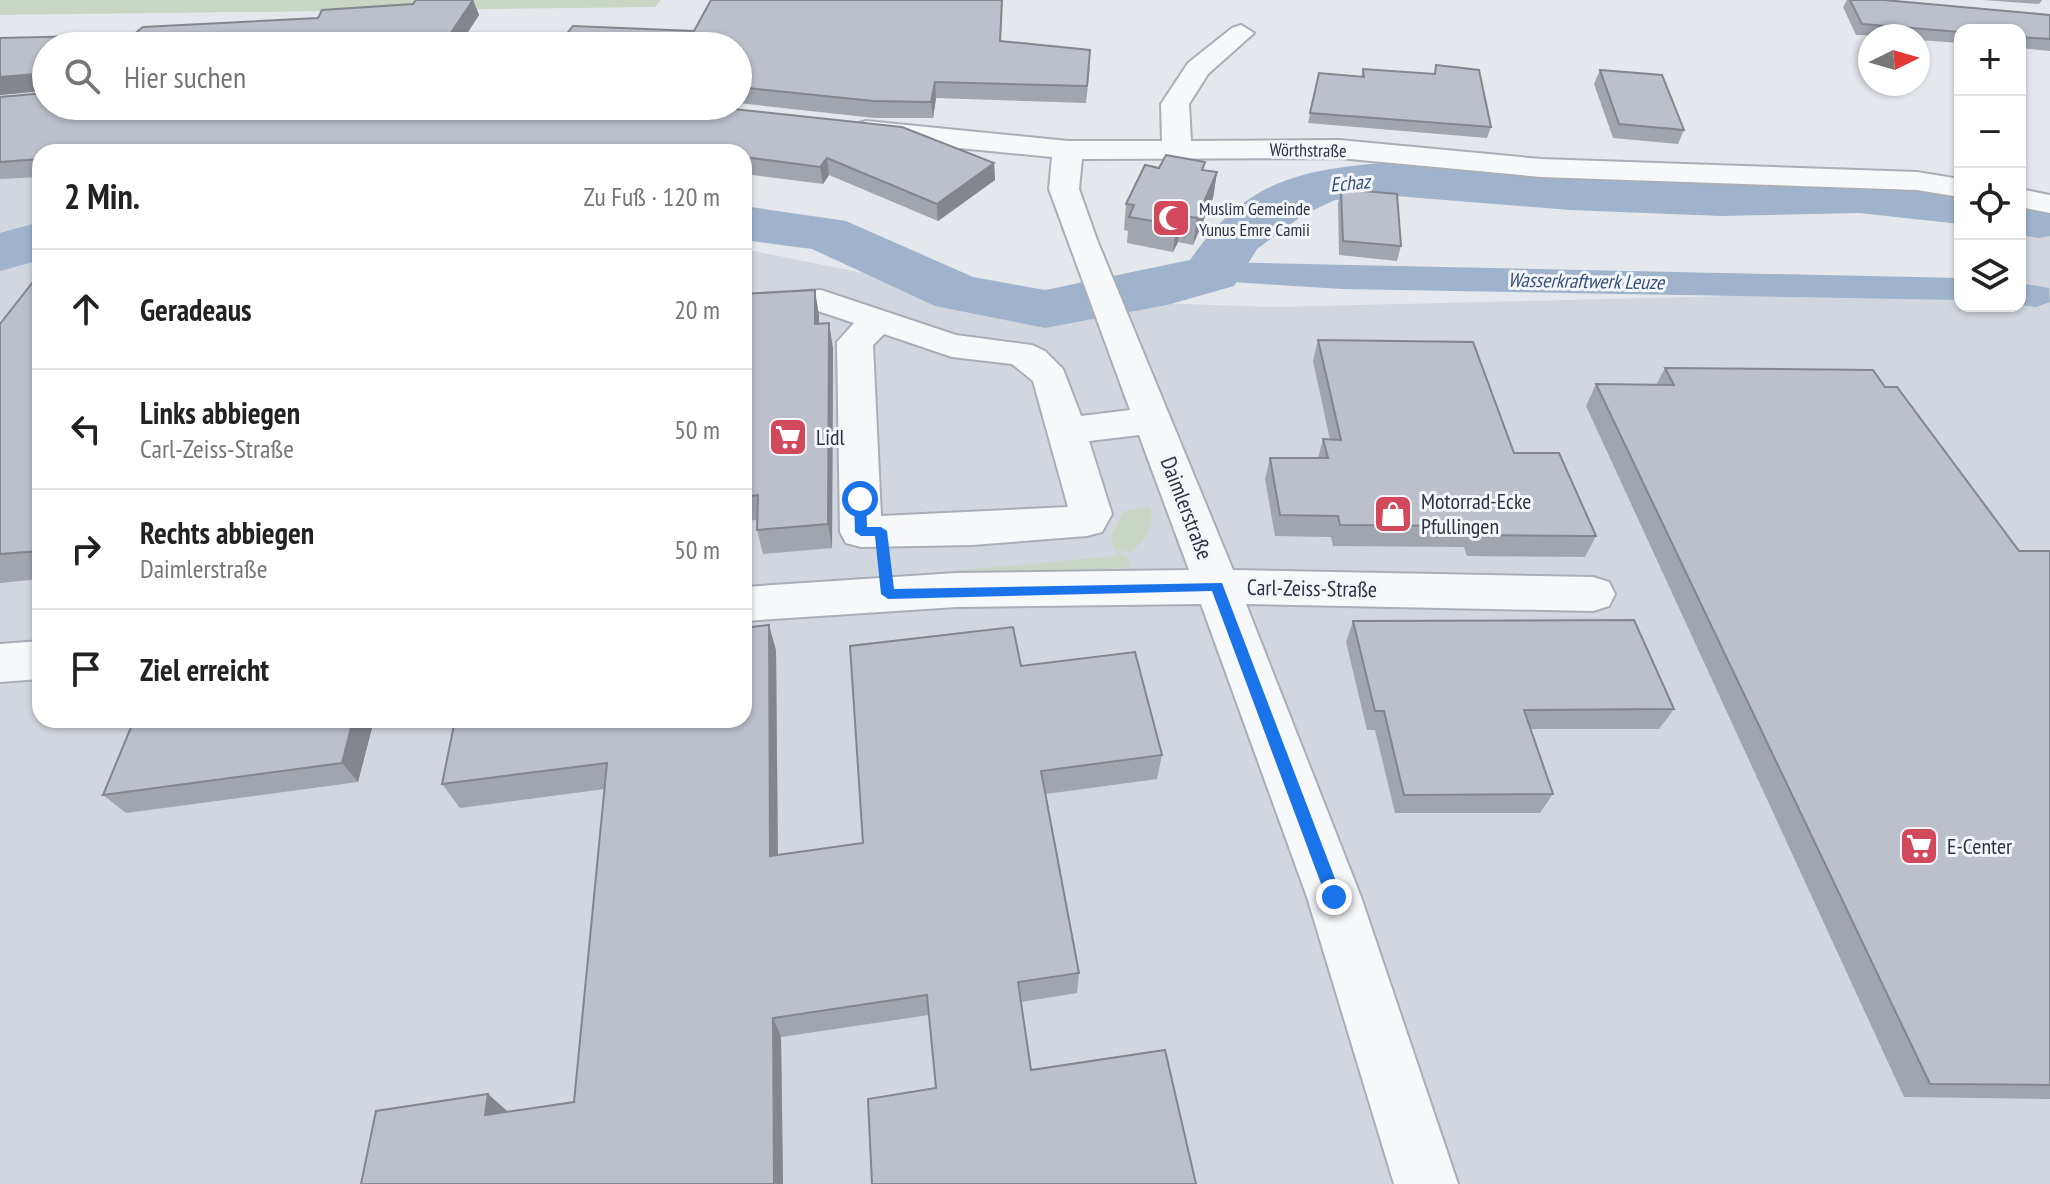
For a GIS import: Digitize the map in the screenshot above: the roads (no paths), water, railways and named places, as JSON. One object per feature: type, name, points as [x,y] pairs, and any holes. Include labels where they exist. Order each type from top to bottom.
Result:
[{"type":"street","points":[[1177,150],[1175,104],[1198,69],[1241,33]]},
{"type":"street","name":"Wörthstraße","points":[[844,127],[1068,150],[1339,149],[1541,168],[1917,181],[1954,187]]},
{"type":"street","name":"Daimlerstraße","points":[[1068,150],[1064,189],[1089,263],[1153,420],[1334,897],[1426,1184]]},
{"type":"street","points":[[2026,199],[2050,204]]},
{"type":"street","points":[[752,304],[821,300],[878,320],[952,346],[1019,353],[1032,359],[1050,377],[1091,514],[1087,521],[972,530],[861,532],[855,342],[878,320]]},
{"type":"street","points":[[1066,431],[1153,420]]},
{"type":"street","points":[[881,531],[888,594]]},
{"type":"street","name":"Carl-Zeiss-Straße","points":[[752,603],[888,594],[1217,586],[1593,594]]},
{"type":"street","points":[[0,663],[32,661]]},
{"type":"waterway","name":"Echaz","points":[[752,224],[825,233],[957,293],[1045,309],[1167,286],[1212,273],[1235,238],[1283,203],[1324,184],[1395,179],[1570,193],[1721,199],[1859,196],[1954,206]]},
{"type":"waterway","name":"Echaz","points":[[2026,219],[2039,221]]},
{"type":"waterway","name":"Echaz","points":[[0,253],[32,243]]},
{"type":"waterway","name":"Wasserkraftwerk Leuze","points":[[1212,273],[1954,289]]},
{"type":"waterway","name":"Wasserkraftwerk Leuze","points":[[2026,295],[2036,296]]},
{"type":"place","name":"Muslim Gemeinde Yunus Emre Camii","points":[[1171,218]]},
{"type":"place","name":"Lidl","points":[[788,437]]},
{"type":"place","name":"Motorrad-Ecke Pfullingen","points":[[1393,514]]},
{"type":"place","name":"E-Center","points":[[1919,846]]}]
